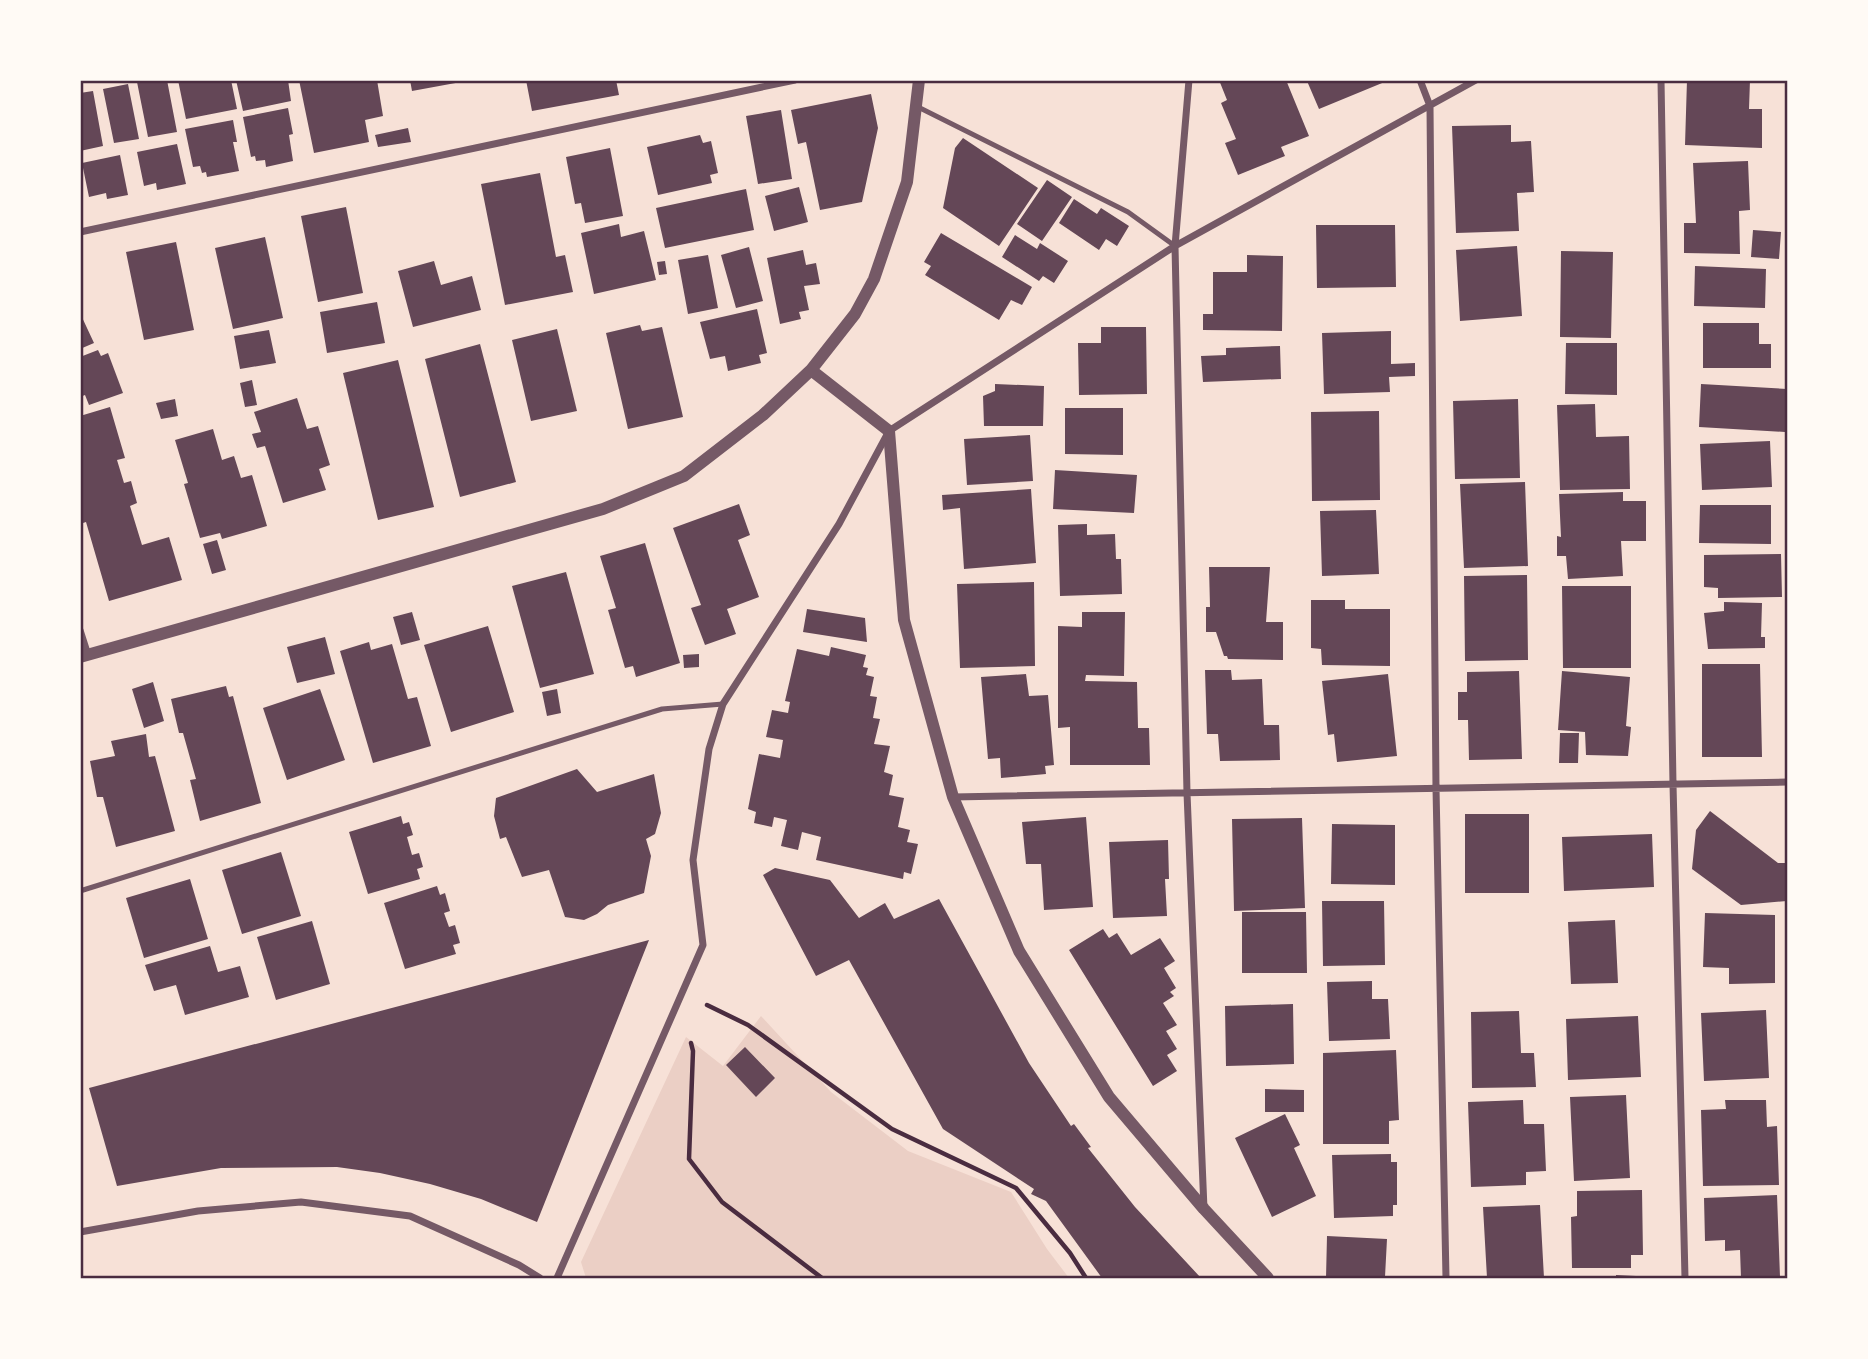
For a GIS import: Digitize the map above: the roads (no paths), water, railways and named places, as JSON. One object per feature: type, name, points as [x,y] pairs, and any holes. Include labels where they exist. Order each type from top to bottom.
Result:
[{"type":"street","points":[[80,232],[795,80]]},
{"type":"street","points":[[80,630],[84,656],[603,509],[684,477],[763,415],[811,370],[855,314],[874,279],[907,182],[919,80]]},
{"type":"street","points":[[1189,80],[1175,246],[1188,793],[1204,1209]]},
{"type":"street","points":[[1420,80],[1430,106],[1436,788],[1446,1279]]},
{"type":"street","points":[[557,1279],[703,945],[693,860],[709,749],[723,704],[839,524],[889,431],[1175,246],[1476,80]]},
{"type":"street","points":[[1661,80],[1685,1279]]},
{"type":"street","points":[[811,370],[889,431],[904,620],[953,797],[1018,951],[1109,1097],[1204,1209],[1268,1279]]},
{"type":"street","points":[[953,797],[1787,782]]},
{"type":"street","points":[[80,1232],[198,1212],[301,1202],[410,1216],[519,1265],[540,1279]]},
{"type":"lane","points":[[915,106],[1128,212],[1175,246]]},
{"type":"lane","points":[[80,891],[662,709],[723,704]]}]
